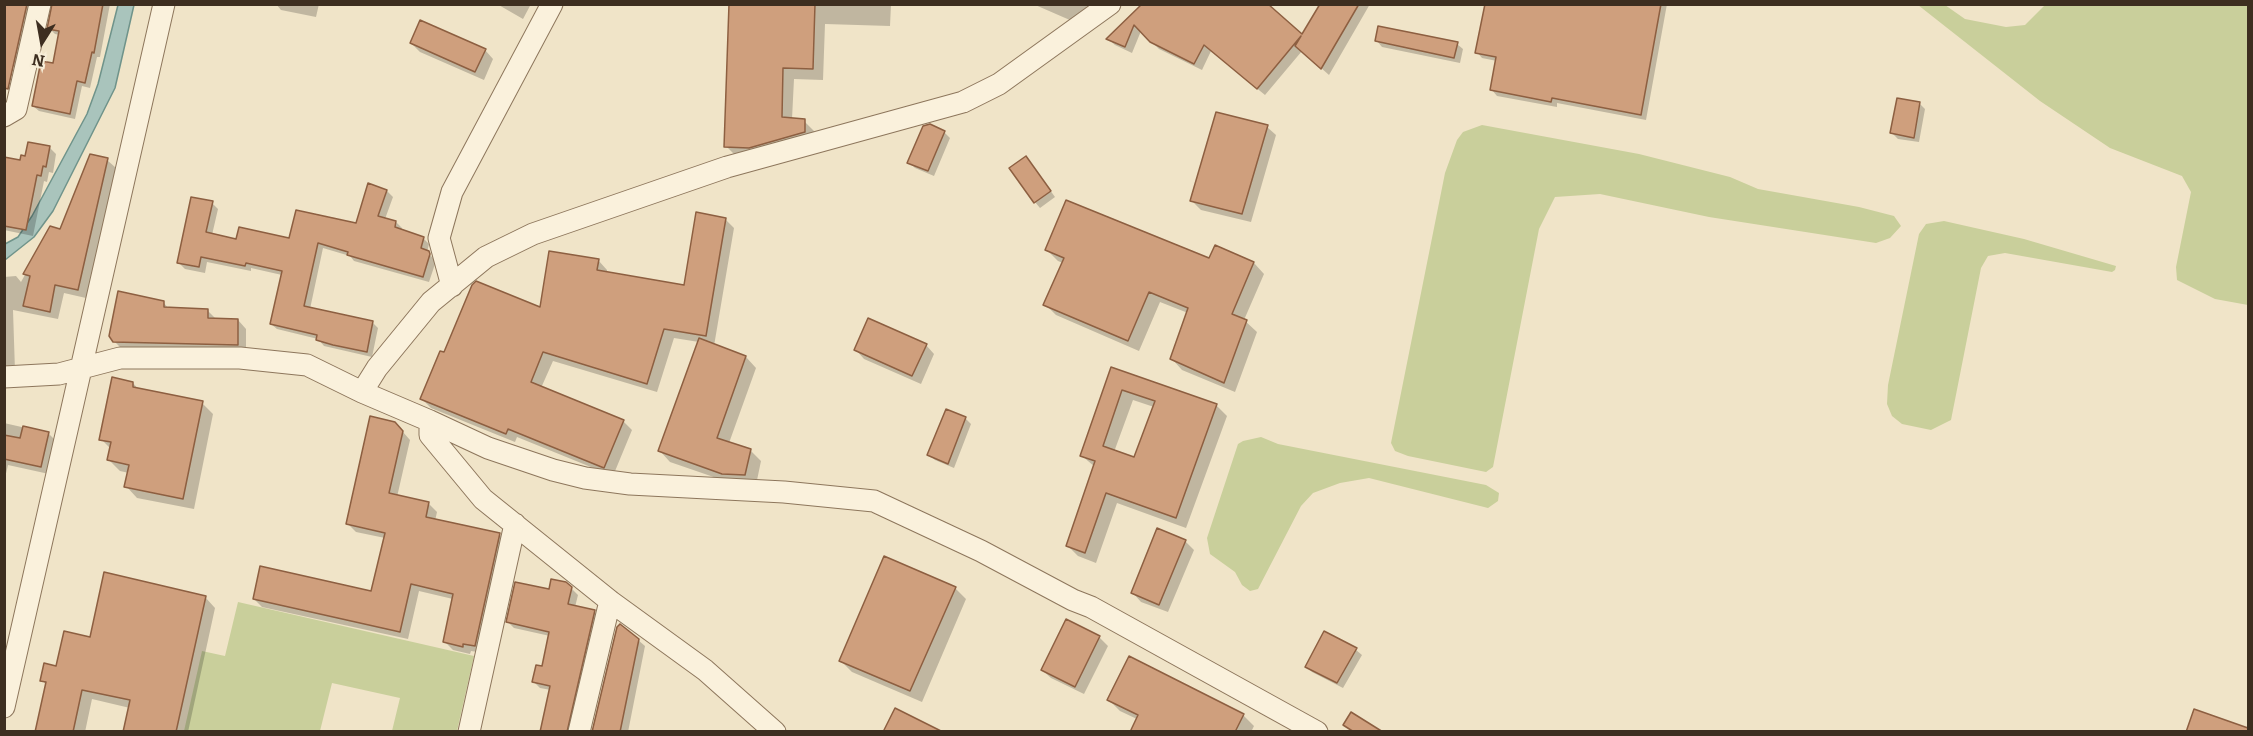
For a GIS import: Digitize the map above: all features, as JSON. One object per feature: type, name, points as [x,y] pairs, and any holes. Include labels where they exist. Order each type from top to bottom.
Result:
[{"type":"street","points":[[4,116],[16,109],[40,4]]},
{"type":"street","points":[[4,707],[164,4]]},
{"type":"street","points":[[452,286],[440,238],[452,192],[552,4]]},
{"type":"street","points":[[362,392],[377,368],[431,302],[486,257],[533,234],[727,166],[963,102],[999,84],[1110,4]]},
{"type":"street","points":[[4,377],[58,374],[120,358],[240,358],[307,365],[488,448],[553,470],[585,478],[630,484],[784,492],[874,501],[981,550],[1073,600],[1091,607],[1317,732]]},
{"type":"street","points":[[430,421],[430,435],[483,499],[610,601],[705,670],[775,732]]},
{"type":"street","points":[[469,732],[514,524]]},
{"type":"street","points":[[579,732],[610,601]]},
{"type":"green space","points":[[1918,5],[1945,5],[1965,19],[2006,27],[2025,25],[2045,5],[2248,5],[2248,305],[2215,299],[2177,280],[2176,267],[2191,192],[2182,176],[2110,148],[2040,101]]},
{"type":"green space","points":[[1482,125],[1639,154],[1730,177],[1758,189],[1859,207],[1894,216],[1901,226],[1890,238],[1876,243],[1709,217],[1600,194],[1555,197],[1539,229],[1493,467],[1486,472],[1408,456],[1395,451],[1391,443],[1445,173],[1457,140],[1463,132]]},
{"type":"green space","points":[[1944,221],[2024,239],[2116,266],[2112,272],[2005,253],[1988,256],[1981,268],[1951,420],[1931,430],[1902,424],[1892,416],[1887,404],[1888,385],[1919,234],[1926,224]]},
{"type":"green space","points":[[1261,437],[1278,444],[1486,485],[1499,493],[1498,501],[1488,508],[1369,478],[1340,483],[1313,493],[1301,506],[1258,589],[1250,591],[1242,585],[1235,572],[1210,554],[1207,538],[1238,444]]},
{"type":"green space","points":[[238,602],[474,656],[457,731],[392,731],[400,698],[332,683],[320,731],[184,731],[202,651],[225,656]]},
{"type":"water","points":[[118,5],[134,5],[115,88],[53,211],[34,237],[5,260],[5,244],[18,237],[32,216],[87,114],[98,84]]},
{"type":"building","points":[[4,4],[27,4],[8,89],[4,88]]},
{"type":"building","points":[[52,4],[103,4],[94,53],[92,52],[85,83],[77,81],[70,114],[32,106],[41,61],[53,63],[59,31],[47,29]]},
{"type":"building","points":[[729,4],[815,4],[813,69],[783,68],[782,117],[805,119],[805,132],[749,148],[724,147]]},
{"type":"building","points":[[1142,4],[1268,4],[1302,34],[1320,4],[1359,4],[1321,69],[1295,46],[1301,36],[1257,89],[1204,45],[1194,64],[1150,42],[1134,25],[1125,47],[1106,39]]},
{"type":"building","points":[[1485,4],[1661,4],[1641,115],[1552,98],[1551,102],[1490,90],[1496,57],[1475,53]]},
{"type":"building","points":[[420,20],[486,49],[475,72],[410,43]]},
{"type":"building","points":[[1378,26],[1458,42],[1454,58],[1375,41]]},
{"type":"building","points":[[1897,98],[1920,102],[1914,138],[1890,133]]},
{"type":"building","points":[[1216,112],[1268,125],[1242,214],[1190,201]]},
{"type":"building","points":[[930,124],[945,131],[928,171],[907,163],[923,126]]},
{"type":"building","points":[[28,142],[50,146],[46,167],[43,166],[41,176],[37,175],[26,230],[4,226],[4,157],[20,160],[21,155],[25,156]]},
{"type":"building","points":[[90,154],[108,158],[78,290],[55,285],[50,312],[23,306],[30,276],[23,274],[50,226],[60,229]]},
{"type":"building","points":[[1026,156],[1051,191],[1034,203],[1009,168]]},
{"type":"building","points":[[368,183],[387,190],[378,216],[396,221],[395,227],[424,237],[421,248],[429,251],[430,254],[423,277],[347,255],[348,252],[318,243],[304,306],[373,321],[367,352],[333,345],[316,340],[317,335],[270,324],[282,271],[201,257],[199,267],[177,263],[191,197],[213,201],[206,232],[236,239],[239,227],[289,238],[296,210],[356,223]]},
{"type":"building","points":[[1066,200],[1209,258],[1215,245],[1254,262],[1232,314],[1247,320],[1224,383],[1170,359],[1188,308],[1149,292],[1128,341],[1043,305],[1064,258],[1045,250]]},
{"type":"building","points":[[696,212],[726,218],[706,336],[664,329],[647,384],[543,352],[531,382],[624,420],[604,468],[508,429],[506,434],[420,399],[440,351],[444,352],[472,285],[476,281],[540,307],[549,251],[599,259],[597,270],[684,285]]},
{"type":"building","points":[[118,291],[164,301],[164,307],[208,309],[208,318],[238,319],[238,345],[113,342],[109,336]]},
{"type":"building","points":[[868,318],[927,344],[912,376],[854,350]]},
{"type":"building","points":[[699,338],[746,356],[717,438],[751,449],[745,475],[722,474],[658,451]]},
{"type":"building","points":[[1111,367],[1217,404],[1176,518],[1106,493],[1085,553],[1066,546],[1095,461],[1080,456]],"holes":[[[1122,390],[1155,401],[1134,457],[1103,446]]]},
{"type":"building","points":[[112,377],[133,382],[133,387],[203,401],[183,499],[124,487],[129,465],[107,460],[111,442],[99,440]]},
{"type":"building","points":[[946,409],[966,417],[948,464],[927,455]]},
{"type":"building","points":[[370,416],[395,422],[403,431],[389,493],[429,502],[426,517],[500,533],[475,646],[463,644],[463,647],[443,642],[453,594],[411,584],[400,632],[253,599],[260,566],[371,591],[385,533],[346,524]]},
{"type":"building","points":[[23,426],[49,432],[41,467],[4,459],[4,435],[20,438]]},
{"type":"building","points":[[1157,528],[1186,540],[1159,605],[1131,593]]},
{"type":"building","points":[[884,556],[956,587],[910,691],[839,661]]},
{"type":"building","points":[[104,572],[206,596],[176,732],[123,732],[130,700],[82,690],[73,732],[35,732],[46,682],[40,681],[44,663],[56,666],[64,631],[90,637]]},
{"type":"building","points":[[551,579],[566,582],[572,587],[568,604],[595,610],[567,732],[540,732],[550,686],[532,682],[536,665],[542,666],[549,632],[506,622],[515,582],[549,589]]},
{"type":"building","points":[[1066,619],[1100,636],[1075,687],[1041,670]]},
{"type":"building","points":[[620,624],[639,639],[620,732],[592,732],[617,627]]},
{"type":"building","points":[[1324,631],[1357,648],[1337,683],[1305,667]]},
{"type":"building","points":[[1129,656],[1244,714],[1235,732],[1130,732],[1138,715],[1107,700]]},
{"type":"building","points":[[895,708],[943,732],[883,732]]},
{"type":"building","points":[[2194,709],[2248,728],[2248,732],[2186,732]]},
{"type":"building","points":[[1351,712],[1383,732],[1354,732],[1343,725]]}]
